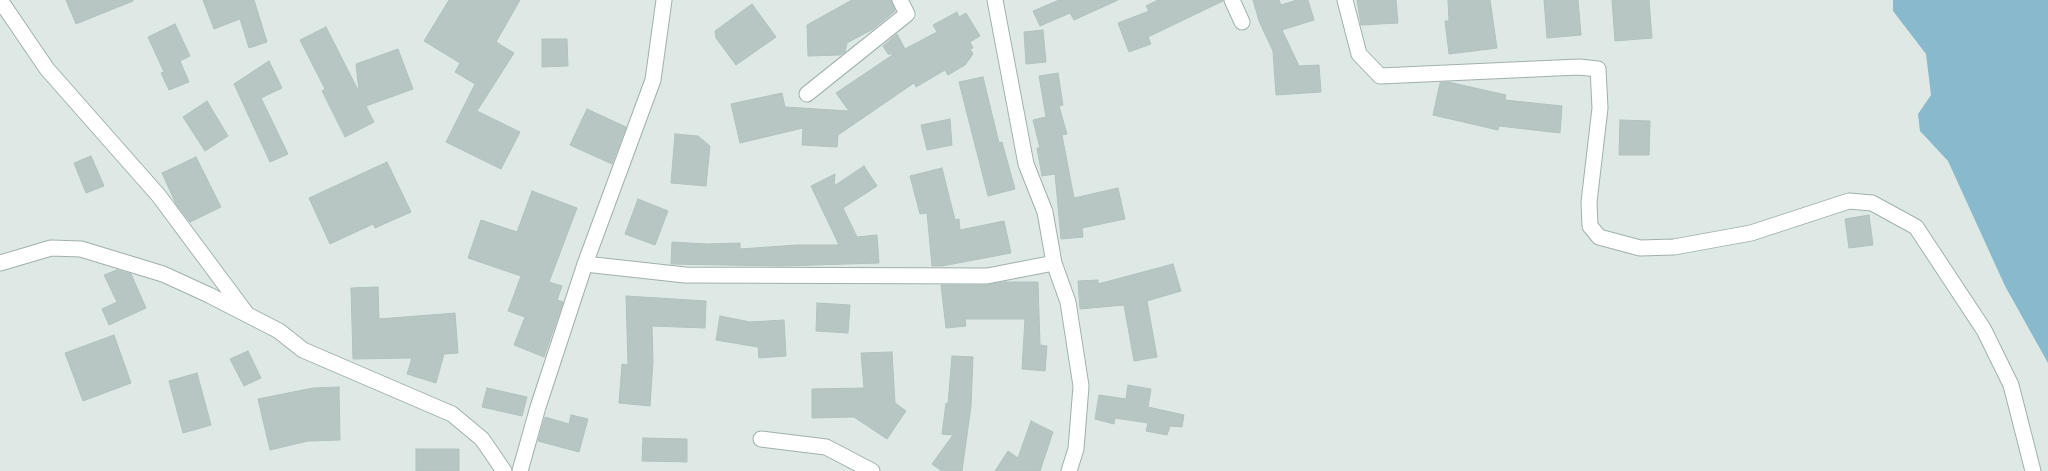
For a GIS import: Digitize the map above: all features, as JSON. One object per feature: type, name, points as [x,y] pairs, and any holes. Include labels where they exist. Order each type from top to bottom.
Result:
[{"type":"street","points":[[0,0],[47,69],[159,196],[248,316]]},
{"type":"street","points":[[520,471],[538,407],[586,264],[653,80],[664,0]]},
{"type":"street","points":[[807,94],[907,14],[900,0]]},
{"type":"street","points":[[995,0],[1026,164],[1045,212],[1054,263],[1068,302],[1081,386],[1076,449],[1069,471]]},
{"type":"street","points":[[1232,0],[1242,22]]},
{"type":"street","points":[[1345,0],[1359,54],[1380,76],[1579,67],[1598,69],[1600,108],[1590,202],[1590,226],[1599,237],[1640,248],[1674,247],[1751,233],[1850,200],[1872,203],[1916,227],[1984,330],[2012,385],[2033,471]]},
{"type":"street","points":[[0,263],[51,248],[81,249],[163,274],[279,331],[303,350],[452,414],[482,439],[504,471]]},
{"type":"street","points":[[586,264],[685,275],[987,276],[1054,263]]},
{"type":"street","points":[[761,439],[826,447],[872,471]]},
{"type":"water","points":[[1893,0],[2048,0],[2048,363],[2005,286],[1948,161],[1920,131],[1918,114],[1931,95],[1926,54],[1893,11]]},
{"type":"building","points":[[66,0],[133,0],[133,1],[76,24]]},
{"type":"building","points":[[203,0],[254,0],[267,42],[249,48],[240,19],[214,29]]},
{"type":"building","points":[[449,0],[520,0],[496,42],[514,53],[477,111],[520,132],[501,169],[446,142],[475,84],[455,72],[460,63],[424,41]]},
{"type":"building","points":[[852,0],[891,0],[895,11],[873,29],[847,43],[845,52],[840,55],[808,56],[807,25]]},
{"type":"building","points":[[1059,0],[1118,0],[1074,20],[1070,13],[1040,26],[1033,11]]},
{"type":"building","points":[[1158,0],[1223,1],[1148,37],[1151,44],[1129,52],[1118,23],[1149,11],[1146,6]]},
{"type":"building","points":[[1253,0],[1279,0],[1281,5],[1297,0],[1308,0],[1314,20],[1282,30],[1299,66],[1319,65],[1321,92],[1276,95],[1273,51],[1259,21]]},
{"type":"building","points":[[1357,0],[1396,0],[1398,23],[1361,25]]},
{"type":"building","points":[[1448,0],[1490,0],[1497,48],[1449,54],[1445,21],[1449,21]]},
{"type":"building","points":[[1544,0],[1578,0],[1581,35],[1547,38]]},
{"type":"building","points":[[1612,0],[1649,0],[1652,38],[1615,41]]},
{"type":"building","points":[[752,4],[776,37],[736,65],[716,38],[715,31]]},
{"type":"building","points":[[957,12],[959,17],[966,13],[980,36],[970,42],[973,48],[970,49],[973,54],[965,65],[948,75],[945,70],[916,87],[914,83],[838,135],[837,147],[802,145],[803,128],[740,143],[731,104],[782,93],[785,107],[849,111],[836,93],[894,54],[888,54],[883,46],[897,34],[905,49],[937,32],[933,25]]},
{"type":"building","points":[[175,24],[190,56],[180,61],[189,82],[169,90],[161,73],[164,72],[148,37]]},
{"type":"building","points":[[326,27],[359,92],[356,64],[398,49],[413,89],[366,106],[374,122],[345,137],[322,91],[325,89],[300,40]]},
{"type":"building","points":[[1043,30],[1046,62],[1026,64],[1024,32]]},
{"type":"building","points":[[542,39],[567,39],[568,66],[542,67]]},
{"type":"building","points":[[269,61],[282,88],[261,98],[288,154],[270,162],[234,84]]},
{"type":"building","points":[[1058,73],[1063,105],[1059,106],[1067,134],[1062,135],[1074,198],[1118,188],[1125,219],[1082,228],[1083,237],[1061,239],[1055,174],[1042,176],[1037,148],[1040,148],[1033,120],[1046,117],[1039,76]]},
{"type":"building","points":[[983,77],[999,143],[1002,142],[1015,189],[988,196],[959,82]]},
{"type":"building","points":[[1448,82],[1506,95],[1505,100],[1562,106],[1560,133],[1499,126],[1498,130],[1433,115],[1440,83]]},
{"type":"building","points":[[207,101],[228,136],[205,151],[183,117]]},
{"type":"building","points":[[587,109],[626,127],[612,164],[570,145]]},
{"type":"building","points":[[950,119],[952,145],[927,150],[921,125]]},
{"type":"building","points":[[1620,120],[1650,121],[1649,155],[1619,155]]},
{"type":"building","points":[[675,134],[698,136],[710,146],[706,186],[671,183]]},
{"type":"building","points":[[91,156],[104,186],[86,193],[74,163]]},
{"type":"building","points":[[196,157],[221,207],[190,222],[176,204],[162,173]]},
{"type":"building","points":[[387,162],[411,212],[375,228],[373,224],[330,244],[309,198]]},
{"type":"building","points":[[864,166],[877,186],[843,208],[857,237],[877,235],[879,263],[782,266],[671,264],[672,242],[740,243],[740,249],[797,245],[839,245],[811,186],[835,174],[834,186]]},
{"type":"building","points":[[942,168],[955,220],[959,219],[960,230],[1004,221],[1011,253],[942,266],[932,266],[927,213],[920,214],[910,176]]},
{"type":"building","points":[[532,191],[577,208],[549,282],[562,286],[557,300],[563,302],[544,357],[514,345],[525,317],[508,311],[521,276],[468,258],[481,220],[517,232]]},
{"type":"building","points":[[638,199],[668,211],[655,245],[625,234]]},
{"type":"building","points":[[1869,215],[1873,245],[1849,248],[1845,219]]},
{"type":"building","points":[[1173,264],[1181,291],[1147,301],[1157,357],[1134,361],[1124,305],[1080,309],[1078,281],[1098,280],[1098,284]]},
{"type":"building","points":[[117,270],[131,274],[146,308],[109,325],[102,309],[117,302],[104,275]]},
{"type":"building","points":[[1004,282],[1038,282],[1040,345],[1047,346],[1045,371],[1022,369],[1025,319],[965,319],[966,326],[946,328],[941,285],[987,285]]},
{"type":"building","points":[[378,287],[379,319],[455,313],[458,353],[444,354],[436,383],[407,374],[412,358],[353,359],[351,288]]},
{"type":"building","points":[[626,296],[706,301],[705,328],[652,326],[653,361],[650,406],[619,403],[622,364],[628,365]]},
{"type":"building","points":[[817,303],[850,305],[848,333],[816,331]]},
{"type":"building","points":[[720,316],[750,322],[784,320],[786,356],[759,358],[758,347],[716,340]]},
{"type":"building","points":[[114,335],[131,383],[83,401],[65,353]]},
{"type":"building","points":[[248,351],[261,378],[244,386],[230,359]]},
{"type":"building","points":[[892,352],[895,403],[906,411],[887,439],[854,417],[812,418],[812,389],[864,388],[861,353]]},
{"type":"building","points":[[952,356],[973,357],[971,406],[962,471],[942,471],[932,464],[953,435],[942,434],[946,403],[948,404]]},
{"type":"building","points":[[197,373],[211,425],[183,433],[169,381]]},
{"type":"building","points":[[1128,385],[1151,389],[1148,407],[1184,415],[1182,427],[1170,426],[1167,435],[1146,431],[1148,423],[1115,418],[1114,424],[1095,419],[1099,395],[1126,399]]},
{"type":"building","points":[[339,387],[340,440],[308,441],[270,450],[258,399],[313,388]]},
{"type":"building","points":[[487,388],[527,397],[522,416],[482,407]]},
{"type":"building","points":[[571,415],[588,419],[579,452],[538,441],[545,417],[569,424]]},
{"type":"building","points":[[1031,421],[1053,432],[1040,471],[995,471],[1008,451],[1018,458]]},
{"type":"building","points":[[643,438],[687,439],[687,462],[642,461]]},
{"type":"building","points":[[416,449],[459,449],[459,471],[416,471]]}]
